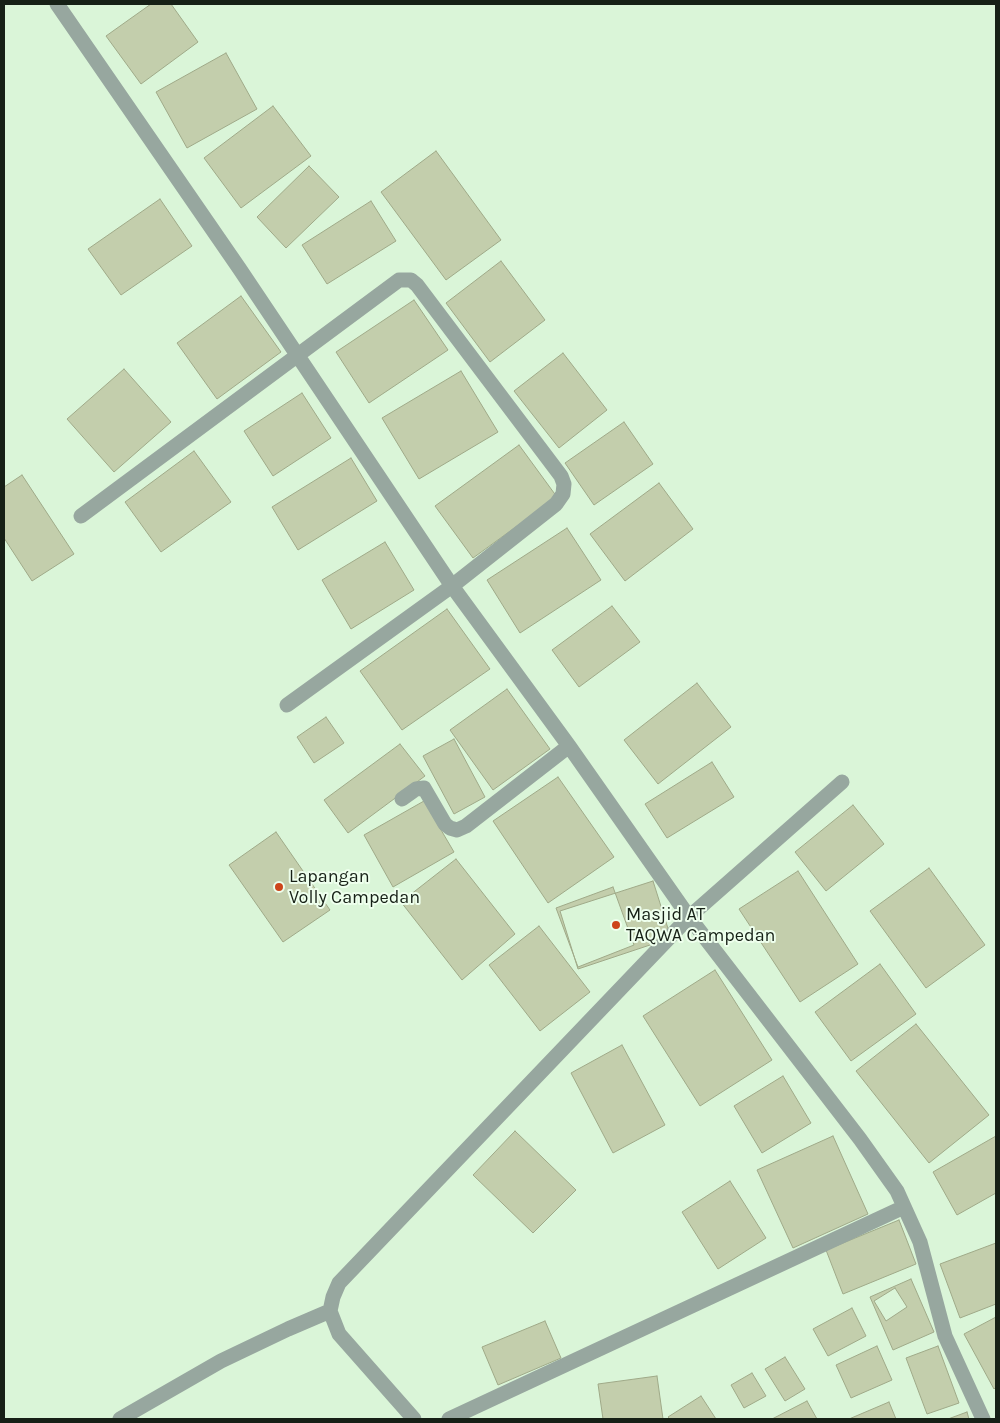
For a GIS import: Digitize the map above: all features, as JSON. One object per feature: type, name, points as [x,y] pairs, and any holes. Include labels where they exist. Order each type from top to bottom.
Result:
[{"type":"street","points":[[57,4],[452,586],[569,746],[689,917],[860,1139],[896,1191],[920,1242],[945,1336],[984,1419]]},
{"type":"street","points":[[81,516],[399,280],[410,280],[417,285],[560,476],[564,489],[561,498],[556,504],[452,586],[288,705]]},
{"type":"street","points":[[402,798],[416,789],[424,788],[445,824],[457,830],[466,826],[569,746]]},
{"type":"street","points":[[414,1419],[339,1334],[330,1312],[333,1297],[340,1284],[689,917],[842,782]]},
{"type":"street","points":[[449,1419],[904,1207]]},
{"type":"street","points":[[120,1419],[222,1361],[288,1329],[330,1312]]},
{"type":"building","points":[[151,4],[171,4],[198,42],[141,84],[106,36]]},
{"type":"building","points":[[226,53],[257,109],[187,148],[156,92]]},
{"type":"building","points":[[273,106],[311,156],[241,208],[204,158]]},
{"type":"building","points":[[436,151],[501,240],[446,280],[381,192]]},
{"type":"building","points":[[309,166],[339,197],[286,248],[257,217]]},
{"type":"building","points":[[160,199],[192,246],[121,295],[88,249]]},
{"type":"building","points":[[371,201],[396,241],[327,284],[302,245]]},
{"type":"building","points":[[501,261],[545,320],[490,362],[446,303]]},
{"type":"building","points":[[241,296],[281,352],[217,399],[177,343]]},
{"type":"building","points":[[414,300],[448,350],[369,403],[336,352]]},
{"type":"building","points":[[563,353],[607,410],[559,448],[514,391]]},
{"type":"building","points":[[124,369],[171,422],[114,472],[67,419]]},
{"type":"building","points":[[461,371],[498,432],[419,479],[382,418]]},
{"type":"building","points":[[302,393],[331,438],[273,476],[244,431]]},
{"type":"building","points":[[624,422],[653,464],[594,505],[565,463]]},
{"type":"building","points":[[519,445],[557,497],[473,558],[435,506]]},
{"type":"building","points":[[194,451],[231,502],[161,552],[125,502]]},
{"type":"building","points":[[351,458],[377,501],[298,550],[272,507]]},
{"type":"building","points":[[22,475],[74,554],[32,581],[4,538],[4,487]]},
{"type":"building","points":[[659,483],[693,529],[625,581],[590,534]]},
{"type":"building","points":[[567,528],[601,580],[520,633],[487,580]]},
{"type":"building","points":[[385,542],[414,590],[351,629],[322,580]]},
{"type":"building","points":[[612,606],[640,642],[579,687],[552,650]]},
{"type":"building","points":[[447,609],[490,669],[402,730],[360,671]]},
{"type":"building","points":[[697,683],[731,727],[658,784],[624,740]]},
{"type":"building","points":[[507,689],[550,749],[493,790],[450,730]]},
{"type":"building","points":[[326,717],[344,743],[314,763],[297,737]]},
{"type":"building","points":[[454,739],[485,797],[454,814],[423,756]]},
{"type":"building","points":[[400,744],[425,776],[348,833],[324,800]]},
{"type":"building","points":[[712,762],[734,797],[667,838],[645,804]]},
{"type":"building","points":[[558,777],[614,857],[548,903],[493,821]]},
{"type":"building","points":[[424,801],[454,852],[393,887],[364,835]]},
{"type":"building","points":[[853,805],[884,844],[826,891],[795,852]]},
{"type":"building","name":"Lapangan Volly Campedan","points":[[276,832],[330,910],[283,942],[229,865]]},
{"type":"building","points":[[456,859],[515,934],[462,980],[401,902]]},
{"type":"building","points":[[929,868],[985,945],[926,988],[870,911]]},
{"type":"building","points":[[798,871],[858,964],[800,1002],[739,909]]},
{"type":"building","name":"Masjid AT TAQWA Campedan","points":[[653,881],[671,938],[578,969],[560,911]]},
{"type":"building","points":[[613,887],[634,945],[578,967],[556,908]]},
{"type":"building","points":[[539,926],[590,992],[540,1031],[489,965]]},
{"type":"building","points":[[880,964],[916,1014],[851,1061],[815,1012]]},
{"type":"building","points":[[715,970],[772,1060],[700,1106],[643,1016]]},
{"type":"building","points":[[916,1024],[989,1115],[929,1163],[856,1071]]},
{"type":"building","points":[[622,1045],[665,1125],[613,1153],[571,1073]]},
{"type":"building","points":[[783,1076],[811,1123],[762,1153],[734,1106]]},
{"type":"building","points":[[515,1131],[576,1190],[533,1233],[473,1175]]},
{"type":"building","points":[[833,1136],[868,1214],[793,1248],[757,1170]]},
{"type":"building","points":[[996,1136],[996,1193],[957,1215],[933,1172]]},
{"type":"building","points":[[730,1181],[766,1238],[718,1269],[682,1212]]},
{"type":"building","points":[[899,1220],[916,1264],[843,1294],[826,1250]]},
{"type":"building","points":[[996,1243],[996,1304],[960,1318],[940,1264]]},
{"type":"building","points":[[911,1279],[934,1332],[893,1350],[870,1297]]},
{"type":"building","points":[[895,1288],[907,1307],[886,1321],[874,1301]]},
{"type":"building","points":[[852,1308],[866,1336],[828,1356],[813,1329]]},
{"type":"building","points":[[996,1317],[996,1387],[994,1389],[964,1334]]},
{"type":"building","points":[[545,1321],[561,1358],[498,1385],[482,1347]]},
{"type":"building","points":[[877,1346],[892,1380],[851,1398],[836,1365]]},
{"type":"building","points":[[938,1346],[959,1403],[927,1414],[906,1358]]},
{"type":"building","points":[[785,1357],[805,1389],[785,1401],[765,1369]]},
{"type":"building","points":[[752,1373],[766,1396],[744,1408],[731,1385]]},
{"type":"building","points":[[657,1376],[663,1419],[603,1419],[598,1384]]},
{"type":"building","points":[[701,1396],[716,1419],[670,1419],[668,1417]]},
{"type":"building","points":[[807,1401],[817,1419],[772,1419]]},
{"type":"building","points":[[889,1402],[896,1419],[849,1419]]},
{"type":"building","points":[[967,1412],[969,1419],[948,1419]]},
{"type":"place","name":"Lapangan Volly Campedan","points":[[279,887]]},
{"type":"place","name":"Masjid AT TAQWA Campedan","points":[[616,925]]}]
